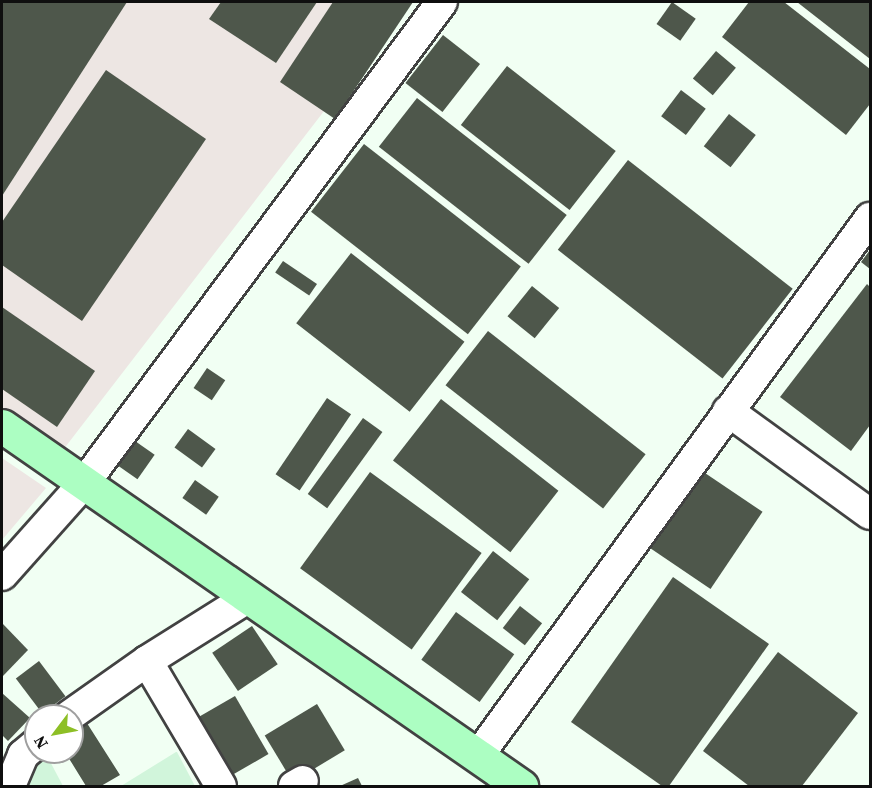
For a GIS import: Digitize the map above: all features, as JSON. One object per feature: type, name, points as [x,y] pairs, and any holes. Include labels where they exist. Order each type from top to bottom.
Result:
[{"type":"street","points":[[2,575],[84,482],[442,2]]},
{"type":"street","points":[[478,756],[870,218]]},
{"type":"street","points":[[728,411],[870,514]]},
{"type":"street","points":[[2,426],[521,786]]},
{"type":"street","points":[[84,705],[147,661],[249,597]]},
{"type":"street","points":[[147,661],[220,786]]},
{"type":"street","points":[[10,786],[24,754]]},
{"type":"shaded area","points":[[2,2],[408,2],[63,450],[2,408]]},
{"type":"shaded area","points":[[2,458],[46,488],[2,540]]},
{"type":"green space","points":[[176,752],[195,786],[121,786]]},
{"type":"green space","points":[[31,764],[51,764],[63,786],[21,786]]},
{"type":"building","points":[[2,2],[127,2],[2,196]]},
{"type":"building","points":[[221,2],[317,2],[276,63],[209,19]]},
{"type":"building","points":[[333,2],[413,2],[335,119],[280,82]]},
{"type":"building","points":[[672,2],[696,19],[680,41],[657,24]]},
{"type":"building","points":[[749,2],[784,2],[870,69],[870,104],[846,135],[722,37]]},
{"type":"building","points":[[797,2],[870,3],[870,59]]},
{"type":"building","points":[[443,35],[480,64],[442,112],[405,83]]},
{"type":"building","points":[[716,51],[736,68],[713,95],[693,79]]},
{"type":"building","points":[[507,66],[616,151],[570,210],[461,125]]},
{"type":"building","points":[[106,70],[206,139],[82,321],[2,265],[2,222]]},
{"type":"building","points":[[681,90],[706,109],[686,135],[661,116]]},
{"type":"building","points":[[417,98],[567,215],[529,264],[379,147]]},
{"type":"building","points":[[729,114],[756,135],[731,167],[704,146]]},
{"type":"building","points":[[364,144],[521,267],[468,334],[311,212]]},
{"type":"building","points":[[628,160],[793,289],[723,379],[558,250]]},
{"type":"building","points":[[870,250],[870,269],[861,262]]},
{"type":"building","points":[[351,253],[464,342],[410,412],[296,323]]},
{"type":"building","points":[[283,261],[317,284],[309,296],[275,273]]},
{"type":"building","points":[[867,284],[870,287],[870,425],[851,451],[780,397]]},
{"type":"building","points":[[532,286],[559,308],[535,338],[507,316]]},
{"type":"building","points":[[2,307],[95,371],[57,427],[2,389]]},
{"type":"building","points":[[488,331],[646,454],[603,509],[446,385]]},
{"type":"building","points":[[207,368],[225,380],[212,400],[194,388]]},
{"type":"building","points":[[327,398],[351,414],[300,490],[276,474]]},
{"type":"building","points":[[441,399],[558,491],[510,552],[393,460]]},
{"type":"building","points":[[363,418],[382,432],[327,508],[308,494]]},
{"type":"building","points":[[188,429],[216,449],[202,468],[174,448]]},
{"type":"building","points":[[135,441],[155,455],[137,479],[118,466]]},
{"type":"building","points":[[702,471],[763,512],[711,589],[650,548]]},
{"type":"building","points":[[370,472],[482,553],[412,649],[300,568]]},
{"type":"building","points":[[195,480],[219,497],[206,515],[182,498]]},
{"type":"building","points":[[493,551],[529,579],[497,620],[461,592]]},
{"type":"building","points":[[673,577],[769,644],[669,786],[662,786],[571,722]]},
{"type":"building","points":[[520,606],[542,623],[525,645],[503,628]]},
{"type":"building","points":[[456,612],[514,654],[480,702],[421,660]]},
{"type":"building","points":[[2,623],[28,650],[2,677]]},
{"type":"building","points":[[252,626],[278,664],[238,691],[212,653]]},
{"type":"building","points":[[778,652],[858,713],[802,786],[749,786],[703,751]]},
{"type":"building","points":[[39,661],[65,696],[55,704],[35,704],[16,678]]},
{"type":"building","points":[[2,693],[24,713],[24,724],[8,741],[2,735]]},
{"type":"building","points":[[235,696],[268,754],[227,778],[193,720]]},
{"type":"building","points":[[317,704],[345,750],[293,782],[265,735]]},
{"type":"building","points":[[84,721],[120,775],[101,786],[86,786],[72,764],[84,764]]},
{"type":"building","points":[[358,778],[362,786],[340,786]]}]
